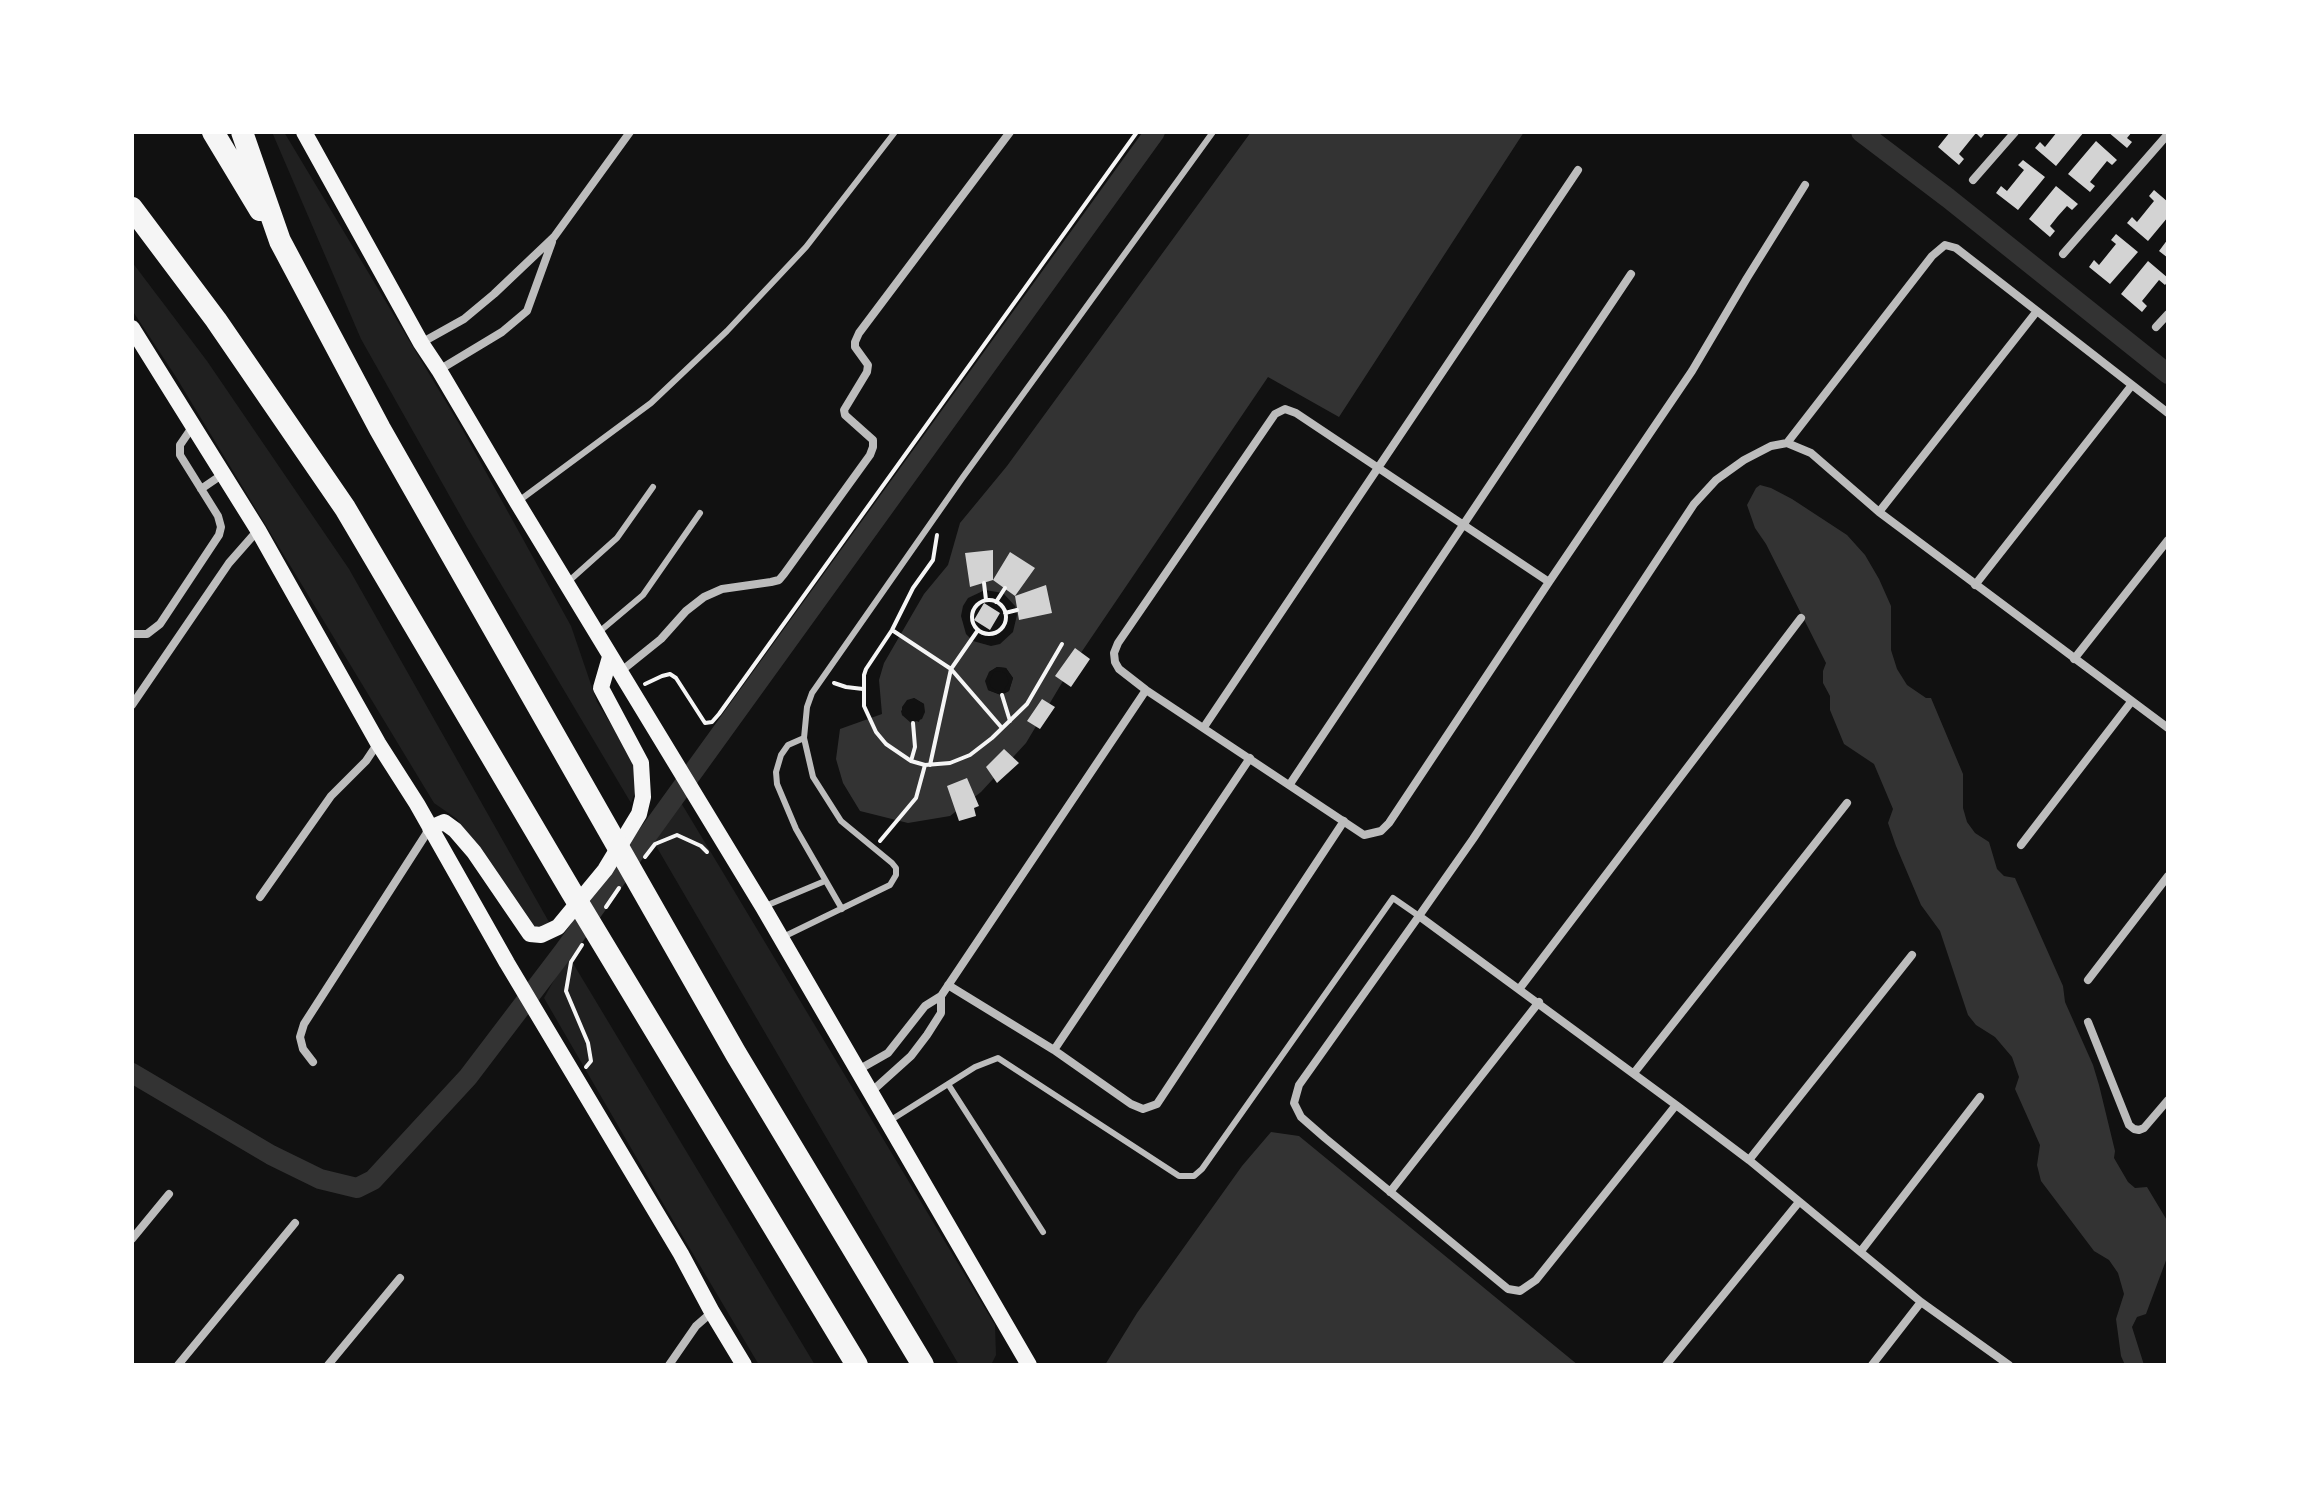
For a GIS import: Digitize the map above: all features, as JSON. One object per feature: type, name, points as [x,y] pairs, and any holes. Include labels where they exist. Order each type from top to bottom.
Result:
[{"type":"highway","points":[[213,132],[280,241],[380,429],[634,878],[923,1365]]},
{"type":"highway","points":[[242,132],[280,241]]},
{"type":"highway","points":[[132,208],[216,320],[345,508],[571,891],[595,938],[857,1365]]},
{"type":"main road","points":[[304,132],[421,343],[699,799],[1029,1365]]},
{"type":"main road","points":[[132,328],[258,530],[378,743],[417,804],[744,1365]]},
{"type":"main road","points":[[430,828],[444,822],[455,830],[474,852],[530,934],[541,935],[558,927],[605,870],[639,814],[643,797],[641,763],[601,688],[610,657]]},
{"type":"street","points":[[421,343],[464,319],[554,237],[630,132]]},
{"type":"street","points":[[620,673],[661,639],[686,611],[712,592],[779,580],[870,455],[873,440],[845,415],[844,410],[867,372],[868,365],[855,347],[855,342],[1010,132]]},
{"type":"street","points":[[1973,180],[2015,132]]},
{"type":"street","points":[[2063,254],[2168,134]]},
{"type":"street","points":[[1204,727],[1578,170]]},
{"type":"street","points":[[1549,582],[1379,467],[1285,409],[1275,414],[1118,643],[1115,662],[1119,669],[1146,690],[1364,835],[1381,831],[1692,371],[1805,185]]},
{"type":"street","points":[[439,370],[502,332],[527,311],[554,237]]},
{"type":"street","points":[[1787,443],[1932,256],[1945,245],[1956,248],[2168,413]]},
{"type":"street","points":[[1290,784],[1631,274]]},
{"type":"street","points":[[1879,512],[2037,311]]},
{"type":"street","points":[[2156,327],[2168,314]]},
{"type":"street","points":[[1975,585],[2132,385]]},
{"type":"street","points":[[132,634],[147,634],[160,624],[219,535],[221,527],[218,516],[180,455],[180,445],[194,425]]},
{"type":"street","points":[[1676,1105],[1536,1280],[1520,1291],[1508,1289],[1390,1192],[1301,1117],[1294,1103],[1299,1085],[1473,839],[1694,504],[1716,480],[1771,446],[1787,443],[1811,453],[1879,512],[2168,728]]},
{"type":"street","points":[[201,489],[223,474]]},
{"type":"street","points":[[132,705],[229,563],[258,530]]},
{"type":"street","points":[[2074,659],[2168,540]]},
{"type":"street","points":[[1520,988],[1801,618]]},
{"type":"street","points":[[858,1070],[888,1053],[925,1006],[941,996],[1146,690]]},
{"type":"street","points":[[2021,845],[2131,702]]},
{"type":"street","points":[[260,897],[331,796],[366,761],[378,743]]},
{"type":"street","points":[[1054,1050],[1250,758]]},
{"type":"street","points":[[1634,1073],[1847,803]]},
{"type":"street","points":[[948,985],[1054,1050],[1131,1104],[1143,1109],[1157,1104],[1344,821]]},
{"type":"street","points":[[313,1062],[303,1049],[300,1037],[304,1024],[430,828]]},
{"type":"street","points":[[2088,980],[2168,876]]},
{"type":"street","points":[[1419,916],[1749,1160],[1921,1302],[2009,1365]]},
{"type":"street","points":[[1749,1160],[1912,955]]},
{"type":"street","points":[[871,1092],[911,1056],[927,1035],[941,1013],[941,996]]},
{"type":"street","points":[[1390,1192],[1539,1002]]},
{"type":"street","points":[[2088,1022],[2129,1125],[2139,1130],[2144,1128],[2168,1100]]},
{"type":"street","points":[[1861,1251],[1980,1097]]},
{"type":"street","points":[[132,1239],[169,1194]]},
{"type":"street","points":[[1666,1365],[1799,1202]]},
{"type":"street","points":[[178,1365],[295,1223]]},
{"type":"street","points":[[328,1365],[400,1278]]},
{"type":"street","points":[[1872,1365],[1921,1302]]},
{"type":"street","points":[[669,1365],[696,1326],[712,1312]]},
{"type":"lane","points":[[517,502],[651,403],[717,340],[806,247],[895,132]]},
{"type":"lane","points":[[781,938],[890,885],[895,878],[896,868],[841,821],[813,777],[804,738],[809,699],[954,488],[1213,132]]},
{"type":"lane","points":[[566,583],[617,538],[653,487]]},
{"type":"lane","points":[[597,635],[643,595],[700,513]]},
{"type":"lane","points":[[804,738],[788,745],[781,755],[776,772],[777,784],[796,829],[842,909]]},
{"type":"lane","points":[[763,907],[825,881]]},
{"type":"lane","points":[[887,1122],[975,1067],[998,1058],[1179,1176],[1194,1176],[1202,1169],[1393,898],[1419,916]]},
{"type":"lane","points":[[948,1084],[1043,1232]]},
{"type":"path","points":[[631,691],[670,674],[676,678],[705,723],[712,722],[1137,132]]},
{"type":"path","points":[[940,526],[933,560],[866,669],[864,706],[876,732],[886,744],[911,761],[928,765],[950,763],[970,755],[1003,729],[1027,704],[1062,644]]},
{"type":"path","points":[[984,583],[986,600]]},
{"type":"path","points":[[996,602],[1005,588]]},
{"type":"path","points":[[986,600],[1001,605],[1005,613],[1005,622],[998,631],[986,634],[973,624],[972,613],[977,604],[986,600]]},
{"type":"path","points":[[1005,613],[1017,610]]},
{"type":"path","points":[[892,630],[951,669],[1003,729]]},
{"type":"path","points":[[874,848],[916,798],[928,765],[951,669],[978,630]]},
{"type":"path","points":[[821,679],[863,689]]},
{"type":"path","points":[[1002,695],[1010,721]]},
{"type":"path","points":[[911,761],[915,747],[913,723]]},
{"type":"path","points":[[605,909],[634,878],[655,844],[677,835],[701,846],[711,856]]},
{"type":"path","points":[[577,1077],[591,1061],[588,1043],[566,991],[571,962],[595,938]]},
{"type":"shaded area","points":[[272,132],[284,132],[461,427],[571,626],[597,702],[628,751],[636,772],[636,790],[631,803],[467,527],[361,339]]},
{"type":"shaded area","points":[[1251,132],[1524,132],[1339,417],[1268,377],[1072,666],[1026,743],[981,792],[950,816],[908,823],[860,811],[843,783],[836,759],[840,729],[882,714],[879,680],[884,663],[924,594],[948,565],[960,523],[1007,466]],"holes":[[[985,590],[1003,593],[1015,606],[1017,615],[1013,632],[1000,644],[991,646],[973,641],[966,634],[961,616],[968,598]],[[997,667],[1006,668],[1013,678],[1009,691],[1001,695],[988,690],[989,672]],[[914,698],[924,704],[919,722],[902,715],[901,711]]]},
{"type":"shaded area","points":[[132,262],[207,361],[349,569],[549,922],[541,928],[531,927],[457,819],[434,803],[176,377],[132,310]]},
{"type":"shaded area","points":[[1760,485],[1792,499],[1847,535],[1865,555],[1879,579],[1891,606],[1891,650],[1897,669],[1907,685],[1931,698],[1963,774],[1963,808],[1967,822],[1975,833],[1989,842],[1997,869],[2004,876],[2015,878],[2063,986],[2065,1002],[2099,1085],[2114,1158],[2128,1182],[2135,1188],[2147,1187],[2168,1222],[2168,1255],[2146,1314],[2137,1317],[2132,1327],[2144,1365],[2125,1365],[2121,1356],[2116,1319],[2124,1294],[2118,1273],[2109,1260],[2094,1251],[2041,1181],[2037,1165],[2040,1145],[2015,1089],[2019,1077],[2012,1057],[1995,1037],[1976,1025],[1968,1015],[1940,931],[1921,905],[1896,846],[1888,823],[1893,809],[1874,764],[1844,744],[1823,683],[1826,663],[1755,528],[1747,505]]},
{"type":"shaded area","points":[[680,801],[995,1325],[996,1355],[991,1365],[959,1365],[652,839]]},
{"type":"shaded area","points":[[568,955],[815,1365],[759,1365],[544,998]]},
{"type":"shaded area","points":[[1271,1132],[1299,1136],[1578,1365],[1105,1365],[1137,1313],[1242,1166]]},
{"type":"pier","points":[[997,667],[1006,668],[1013,678],[1009,691],[1001,695],[988,690],[985,681],[989,672]],"holes":[[[994,672],[1006,674],[1009,682],[1004,690],[997,691],[991,687],[989,681]]]},
{"type":"pier","points":[[914,698],[924,704],[925,712],[922,719],[911,723],[902,715],[902,707],[907,700]]},
{"type":"building","points":[[1950,132],[1986,132],[1981,138],[1976,133],[1959,154],[1964,159],[1959,165],[1938,147]]},
{"type":"building","points":[[2057,132],[2084,132],[2056,166],[2035,148],[2040,142],[2045,147]]},
{"type":"building","points":[[2108,132],[2132,132],[2127,138],[2132,142],[2127,148]]},
{"type":"building","points":[[2096,141],[2117,160],[2112,165],[2107,161],[2090,182],[2095,186],[2090,192],[2068,174]]},
{"type":"building","points":[[2023,160],[2045,177],[2018,210],[1996,193],[2001,186],[2007,191],[2024,170],[2018,165]]},
{"type":"building","points":[[2056,186],[2078,204],[2072,210],[2067,206],[2058,216],[2050,226],[2055,231],[2050,237],[2029,219]]},
{"type":"building","points":[[2154,190],[2168,202],[2168,217],[2148,241],[2127,223],[2132,217],[2137,222],[2154,201],[2149,196]]},
{"type":"building","points":[[2116,234],[2138,252],[2110,284],[2089,267],[2094,260],[2099,265],[2116,244],[2111,240]]},
{"type":"building","points":[[2168,239],[2168,258],[2159,251]]},
{"type":"building","points":[[2148,261],[2168,281],[2165,285],[2159,280],[2142,301],[2147,306],[2142,312],[2121,294]]},
{"type":"building","points":[[993,550],[993,580],[970,587],[965,553]]},
{"type":"building","points":[[1010,552],[1035,568],[1015,596],[993,580]]},
{"type":"building","points":[[1046,585],[1052,613],[1019,620],[1015,596]]},
{"type":"building","points":[[984,603],[1000,613],[990,630],[974,620]]},
{"type":"building","points":[[1075,648],[1090,659],[1071,687],[1055,676]]},
{"type":"building","points":[[1042,699],[1055,707],[1040,729],[1027,721]]},
{"type":"building","points":[[1004,749],[1019,763],[997,783],[986,767]]},
{"type":"building","points":[[967,778],[979,806],[974,808],[976,816],[959,821],[947,786]]},
{"type":"waterway","points":[[132,1073],[271,1155],[320,1179],[357,1188],[373,1180],[468,1077],[563,952],[1155,132]]},
{"type":"waterway","points":[[1861,132],[2168,374]]}]
